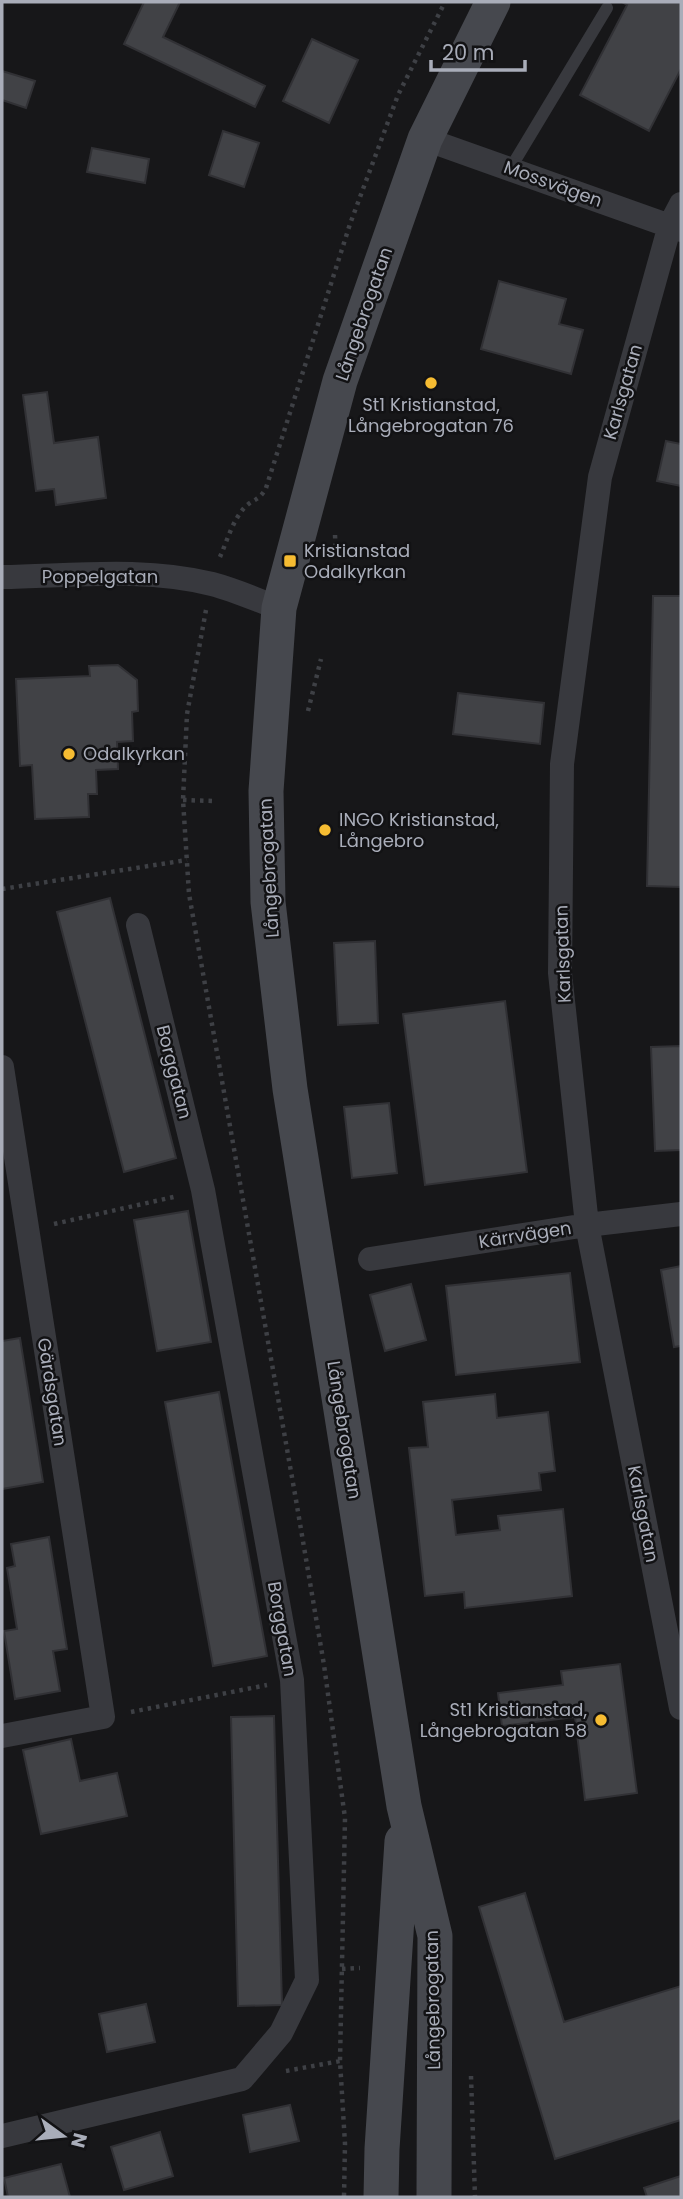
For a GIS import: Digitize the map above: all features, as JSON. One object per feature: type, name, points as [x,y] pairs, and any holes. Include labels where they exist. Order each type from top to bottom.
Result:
[{"type":"main road","name":"Långebrogatan","points":[[434,2197],[435,1936],[404,1806],[290,1089],[268,902],[266,791],[279,608],[340,381],[425,139],[493,2]]},
{"type":"main road","name":"Långebrogatan","points":[[381,2197],[404,1806]]},
{"type":"street","name":"Mossvägen","points":[[425,139],[510,169],[677,220]]},
{"type":"street","name":"Karlsgatan","points":[[677,220],[600,477],[562,764],[560,973],[587,1225],[681,1708]]},
{"type":"street","name":"Poppelgatan","points":[[2,577],[138,574],[174,578],[213,584],[279,608]]},
{"type":"street","name":"Borggatan","points":[[138,925],[203,1190],[292,1680],[307,1980],[281,2033],[242,2079]]},
{"type":"street","name":"Gärdsgatan","points":[[2,1067],[103,1717]]},
{"type":"street","name":"Kärrvägen","points":[[370,1259],[681,1213]]},
{"type":"street","points":[[2,1735],[103,1717]]},
{"type":"street","points":[[2,2136],[242,2079]]},
{"type":"lane","points":[[510,169],[607,8]]},
{"type":"path","points":[[335,533],[337,555]]},
{"type":"path","points":[[183,800],[213,801]]},
{"type":"path","points":[[2,889],[187,860]]},
{"type":"path","points":[[27,1230],[203,1190]]},
{"type":"path","points":[[103,1717],[292,1680]]},
{"type":"path","points":[[342,1969],[340,2061],[345,2144],[344,2197]]},
{"type":"path","points":[[242,2079],[340,2061]]},
{"type":"building","points":[[144,2],[180,2],[163,37],[265,86],[255,107],[124,44]]},
{"type":"building","points":[[622,2],[681,2],[681,69],[649,131],[580,95],[627,5]]},
{"type":"building","points":[[312,39],[358,60],[329,123],[283,101]]},
{"type":"building","points":[[2,71],[35,81],[26,108],[2,100]]},
{"type":"building","points":[[223,131],[259,143],[244,187],[209,175]]},
{"type":"building","points":[[92,148],[149,159],[145,183],[87,172]]},
{"type":"building","points":[[499,281],[566,299],[559,324],[583,330],[571,374],[481,349]]},
{"type":"building","points":[[47,392],[54,443],[98,437],[106,498],[56,505],[54,489],[36,491],[23,395]]},
{"type":"building","points":[[666,441],[681,444],[681,486],[657,481]]},
{"type":"building","points":[[653,596],[681,596],[681,887],[647,886]]},
{"type":"building","name":"Odalkyrkan","points":[[118,665],[137,680],[138,711],[132,712],[133,741],[117,742],[118,769],[96,770],[97,794],[88,794],[89,817],[35,819],[32,765],[20,766],[16,679],[90,676],[89,666]]},
{"type":"building","points":[[458,693],[544,703],[540,744],[453,734]]},
{"type":"building","points":[[110,898],[176,1158],[124,1172],[57,912]]},
{"type":"building","points":[[375,941],[378,1023],[338,1025],[334,943]]},
{"type":"building","points":[[505,1001],[527,1172],[425,1185],[403,1014]]},
{"type":"building","points":[[681,1046],[681,1150],[655,1151],[651,1047]]},
{"type":"building","points":[[389,1103],[397,1173],[352,1178],[344,1107]]},
{"type":"building","points":[[188,1211],[211,1342],[157,1351],[134,1220]]},
{"type":"building","points":[[681,1266],[681,1346],[674,1347],[661,1270]]},
{"type":"building","points":[[570,1273],[580,1362],[456,1375],[446,1286]]},
{"type":"building","points":[[411,1284],[426,1340],[385,1351],[370,1295]]},
{"type":"building","points":[[20,1338],[43,1482],[2,1489],[2,1341]]},
{"type":"building","points":[[219,1392],[267,1656],[213,1666],[165,1402]]},
{"type":"building","points":[[495,1394],[497,1418],[548,1412],[555,1471],[539,1473],[541,1490],[452,1500],[456,1535],[500,1530],[498,1516],[563,1509],[572,1596],[465,1608],[464,1592],[425,1596],[409,1448],[428,1447],[423,1402]]},
{"type":"building","points":[[49,1537],[67,1649],[53,1651],[60,1691],[15,1699],[4,1631],[17,1629],[7,1568],[15,1566],[11,1544]]},
{"type":"building","points":[[620,1664],[637,1793],[585,1800],[575,1717],[502,1726],[498,1693],[563,1685],[561,1671]]},
{"type":"building","points":[[274,1716],[282,2005],[238,2006],[231,1717]]},
{"type":"building","points":[[71,1739],[80,1781],[117,1773],[127,1816],[41,1834],[23,1750]]},
{"type":"building","points":[[525,1893],[564,2022],[681,1986],[681,2120],[555,2159],[479,1907]]},
{"type":"building","points":[[146,2004],[155,2042],[107,2052],[99,2014]]},
{"type":"building","points":[[290,2105],[299,2141],[250,2152],[243,2115]]},
{"type":"building","points":[[160,2132],[173,2176],[124,2190],[111,2147]]},
{"type":"building","points":[[61,2164],[70,2197],[8,2197],[4,2178]]},
{"type":"building","points":[[681,2176],[681,2197],[647,2197],[644,2188]]},
{"type":"place","name":"St1 Kristianstad, Långebrogatan 76","points":[[431,383]]},
{"type":"place","name":"Kristianstad Odalkyrkan","points":[[290,561]]},
{"type":"place","name":"Odalkyrkan","points":[[69,754]]},
{"type":"place","name":"INGO Kristianstad, Långebro","points":[[325,830]]},
{"type":"place","name":"St1 Kristianstad, Långebrogatan 58","points":[[601,1720]]}]
